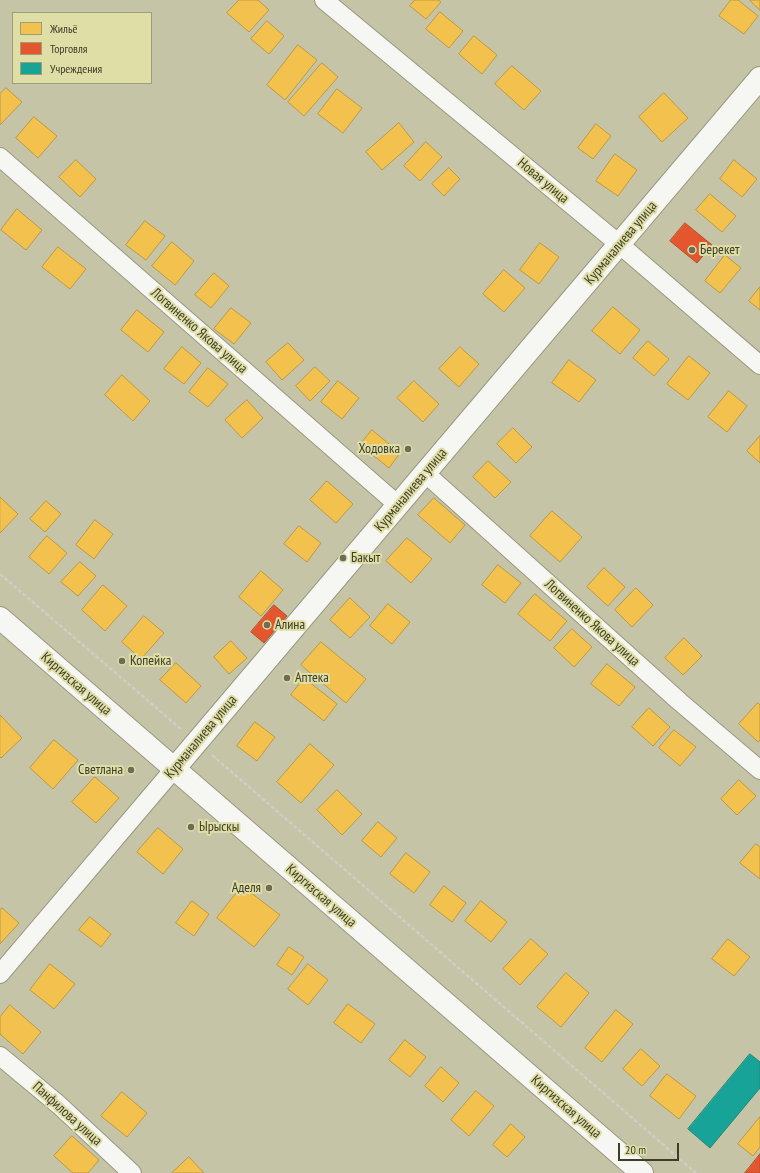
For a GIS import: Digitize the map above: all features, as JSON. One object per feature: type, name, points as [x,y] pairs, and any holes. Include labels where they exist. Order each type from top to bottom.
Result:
[{"type":"main road","name":"Курманалиева улица","points":[[174,769],[760,78]]},
{"type":"main road","name":"Киргизская улица","points":[[0,618],[642,1173]]},
{"type":"street","name":"Новая улица","points":[[324,0],[619,244],[760,365]]},
{"type":"street","name":"Логвиненко Якова улица","points":[[0,157],[398,506]]},
{"type":"street","name":"Логвиненко Якова улица","points":[[425,473],[680,702],[760,770]]},
{"type":"street","name":"Курманалиева улица","points":[[0,974],[174,769]]},
{"type":"street","name":"Панфилова улица","points":[[0,1056],[59,1105],[132,1173]]},
{"type":"path","points":[[0,574],[696,1173]]},
{"type":"building: Жильё","points":[[239,0],[258,0],[269,10],[249,32],[227,13]]},
{"type":"building: Жильё","points":[[415,0],[438,0],[441,2],[426,19],[410,6]]},
{"type":"building: Жильё","points":[[731,0],[738,0],[758,16],[744,34],[719,16]]},
{"type":"building: Жильё","points":[[750,0],[760,0],[760,10]]},
{"type":"building: Жильё","points":[[440,12],[463,31],[449,48],[426,29]]},
{"type":"building: Жильё","points":[[267,21],[284,36],[269,54],[251,39]]},
{"type":"building: Жильё","points":[[474,36],[497,55],[482,74],[459,54]]},
{"type":"building: Жильё","points":[[298,45],[317,60],[285,100],[267,85]]},
{"type":"building: Жильё","points":[[322,63],[338,77],[304,116],[288,102]]},
{"type":"building: Жильё","points":[[512,66],[541,91],[524,110],[495,84]]},
{"type":"building: Жильё","points":[[6,88],[22,102],[0,125],[0,94]]},
{"type":"building: Жильё","points":[[337,89],[362,108],[343,133],[318,114]]},
{"type":"building: Жильё","points":[[664,93],[688,118],[662,142],[639,117]]},
{"type":"building: Жильё","points":[[34,117],[57,136],[38,158],[16,138]]},
{"type":"building: Жильё","points":[[399,123],[414,142],[382,170],[366,152]]},
{"type":"building: Жильё","points":[[596,124],[611,136],[593,159],[578,148]]},
{"type":"building: Жильё","points":[[426,142],[442,157],[420,181],[404,166]]},
{"type":"building: Жильё","points":[[615,154],[637,170],[618,196],[596,181]]},
{"type":"building: Жильё","points":[[76,160],[96,179],[80,197],[59,177]]},
{"type":"building: Жильё","points":[[734,160],[757,179],[742,197],[720,179]]},
{"type":"building: Жильё","points":[[449,168],[460,179],[444,196],[432,184]]},
{"type":"building: Жильё","points":[[710,194],[736,216],[722,232],[696,210]]},
{"type":"building: Жильё","points":[[17,209],[42,230],[26,250],[1,230]]},
{"type":"building: Жильё","points":[[145,221],[165,236],[146,260],[126,245]]},
{"type":"building: Жильё","points":[[172,242],[194,261],[175,285],[152,266]]},
{"type":"building: Жильё","points":[[540,243],[559,257],[539,284],[520,270]]},
{"type":"building: Жильё","points":[[58,247],[86,269],[70,289],[42,267]]},
{"type":"building: Жильё","points":[[725,255],[741,268],[720,293],[705,281]]},
{"type":"building: Жильё","points":[[504,270],[525,288],[504,312],[483,294]]},
{"type":"building: Жильё","points":[[214,273],[229,286],[211,308],[195,295]]},
{"type":"building: Жильё","points":[[760,287],[760,310],[749,301]]},
{"type":"building: Жильё","points":[[613,307],[640,330],[620,354],[592,331]]},
{"type":"building: Жильё","points":[[231,308],[251,323],[234,344],[214,329]]},
{"type":"building: Жильё","points":[[137,310],[164,332],[148,352],[121,330]]},
{"type":"building: Жильё","points":[[648,341],[669,359],[654,376],[633,358]]},
{"type":"building: Жильё","points":[[288,343],[304,360],[282,380],[266,362]]},
{"type":"building: Жильё","points":[[182,347],[201,363],[184,384],[164,369]]},
{"type":"building: Жильё","points":[[460,347],[479,364],[459,387],[439,369]]},
{"type":"building: Жильё","points":[[689,356],[710,373],[688,400],[667,384]]},
{"type":"building: Жильё","points":[[569,360],[596,380],[579,402],[552,383]]},
{"type":"building: Жильё","points":[[315,367],[330,381],[310,401],[296,386]]},
{"type":"building: Жильё","points":[[208,368],[228,384],[208,407],[189,392]]},
{"type":"building: Жильё","points":[[122,375],[150,401],[133,421],[105,395]]},
{"type":"building: Жильё","points":[[338,381],[359,398],[342,419],[321,402]]},
{"type":"building: Жильё","points":[[414,381],[439,404],[423,422],[397,398]]},
{"type":"building: Жильё","points":[[729,391],[747,406],[727,432],[708,417]]},
{"type":"building: Жильё","points":[[247,400],[263,418],[242,438],[225,420]]},
{"type":"building: Жильё","points":[[513,428],[532,447],[516,463],[497,444]]},
{"type":"building: Жильё","points":[[372,430],[400,453],[389,468],[360,445]]},
{"type":"building: Жильё","points":[[760,436],[760,463],[747,451]]},
{"type":"building: Жильё","points":[[488,461],[511,482],[495,498],[473,477]]},
{"type":"building: Жильё","points":[[327,481],[353,504],[336,523],[310,500]]},
{"type":"building: Жильё","points":[[0,497],[18,514],[0,533]]},
{"type":"building: Жильё","points":[[434,498],[465,525],[450,543],[418,515]]},
{"type":"building: Жильё","points":[[46,501],[61,514],[45,532],[30,519]]},
{"type":"building: Жильё","points":[[552,511],[582,537],[560,562],[530,536]]},
{"type":"building: Жильё","points":[[95,520],[113,534],[94,559],[76,545]]},
{"type":"building: Жильё","points":[[299,526],[321,543],[307,562],[284,544]]},
{"type":"building: Жильё","points":[[47,536],[67,553],[49,574],[29,557]]},
{"type":"building: Жильё","points":[[407,538],[432,559],[411,583],[386,561]]},
{"type":"building: Жильё","points":[[80,562],[96,576],[78,596],[61,582]]},
{"type":"building: Жильё","points":[[498,565],[521,583],[505,603],[482,585]]},
{"type":"building: Жильё","points":[[604,568],[625,587],[608,606],[587,587]]},
{"type":"building: Жильё","points":[[261,571],[283,590],[261,616],[239,597]]},
{"type":"building: Жильё","points":[[103,585],[127,606],[105,631],[82,610]]},
{"type":"building: Жильё","points":[[636,588],[653,605],[632,627],[615,610]]},
{"type":"building: Жильё","points":[[535,594],[567,621],[550,641],[518,614]]},
{"type":"building: Жильё","points":[[350,598],[370,617],[350,638],[330,620]]},
{"type":"building: Жильё","points":[[388,604],[410,622],[392,644],[370,626]]},
{"type":"building: Жильё","points":[[144,616],[164,633],[141,659],[122,642]]},
{"type":"building: Жильё","points":[[572,629],[592,647],[574,667],[554,648]]},
{"type":"building: Жильё","points":[[684,638],[702,656],[683,675],[665,658]]},
{"type":"building: Жильё","points":[[231,641],[247,658],[229,674],[214,657]]},
{"type":"building: Жильё","points":[[321,642],[366,679],[346,703],[301,665]]},
{"type":"building: Жильё","points":[[176,663],[201,686],[186,703],[160,680]]},
{"type":"building: Жильё","points":[[607,664],[635,687],[619,706],[591,684]]},
{"type":"building: Жильё","points":[[304,678],[337,704],[324,721],[291,695]]},
{"type":"building: Жильё","points":[[758,703],[760,705],[760,740],[758,742],[739,724]]},
{"type":"building: Жильё","points":[[649,708],[670,727],[653,746],[632,727]]},
{"type":"building: Жильё","points":[[0,715],[22,738],[1,758],[0,757]]},
{"type":"building: Жильё","points":[[255,722],[275,737],[257,761],[237,746]]},
{"type":"building: Жильё","points":[[674,730],[696,747],[680,766],[659,748]]},
{"type":"building: Жильё","points":[[54,740],[78,760],[53,789],[30,768]]},
{"type":"building: Жильё","points":[[310,744],[334,765],[301,803],[277,782]]},
{"type":"building: Жильё","points":[[95,777],[119,798],[96,823],[72,802]]},
{"type":"building: Жильё","points":[[739,780],[756,796],[737,815],[721,799]]},
{"type":"building: Жильё","points":[[337,790],[362,814],[342,835],[317,810]]},
{"type":"building: Жильё","points":[[378,822],[397,838],[381,857],[362,841]]},
{"type":"building: Жильё","points":[[158,828],[183,849],[163,874],[137,852]]},
{"type":"building: Жильё","points":[[756,844],[760,847],[760,879],[740,863]]},
{"type":"building: Жильё","points":[[406,853],[430,872],[414,893],[390,874]]},
{"type":"building: Жильё","points":[[242,886],[280,915],[254,947],[217,918]]},
{"type":"building: Жильё","points":[[444,886],[466,903],[452,922],[430,905]]},
{"type":"building: Жильё","points":[[192,901],[209,914],[194,936],[176,923]]},
{"type":"building: Жильё","points":[[481,901],[507,922],[491,942],[465,921]]},
{"type":"building: Жильё","points":[[2,908],[19,923],[0,944],[0,911]]},
{"type":"building: Жильё","points":[[90,917],[111,934],[101,947],[79,930]]},
{"type":"building: Жильё","points":[[531,939],[548,954],[520,985],[503,969]]},
{"type":"building: Жильё","points":[[728,939],[750,957],[734,976],[712,959]]},
{"type":"building: Жильё","points":[[289,947],[304,957],[292,975],[277,965]]},
{"type":"building: Жильё","points":[[50,964],[75,984],[54,1009],[30,990]]},
{"type":"building: Жильё","points":[[308,964],[328,980],[308,1005],[288,989]]},
{"type":"building: Жильё","points":[[566,973],[589,993],[561,1027],[537,1007]]},
{"type":"building: Жильё","points":[[348,1004],[375,1024],[361,1043],[334,1023]]},
{"type":"building: Жильё","points":[[10,1005],[41,1032],[23,1054],[0,1034],[0,1017]]},
{"type":"building: Жильё","points":[[616,1010],[633,1024],[602,1062],[585,1048]]},
{"type":"building: Жильё","points":[[405,1040],[426,1057],[410,1077],[389,1060]]},
{"type":"building: Жильё","points":[[641,1049],[660,1066],[642,1086],[623,1069]]},
{"type":"building: Жильё","points":[[441,1067],[459,1083],[443,1102],[425,1086]]},
{"type":"building: Жильё","points":[[667,1074],[696,1096],[679,1119],[650,1096]]},
{"type":"building: Жильё","points":[[476,1091],[494,1106],[469,1136],[451,1120]]},
{"type":"building: Жильё","points":[[122,1092],[147,1113],[127,1137],[101,1116]]},
{"type":"building: Жильё","points":[[760,1117],[760,1147],[753,1156],[738,1144]]},
{"type":"building: Жильё","points":[[511,1124],[525,1137],[507,1157],[493,1145]]},
{"type":"building: Жильё","points":[[72,1136],[99,1160],[88,1173],[73,1173],[54,1156]]},
{"type":"building: Жильё","points":[[189,1157],[204,1173],[172,1173]]},
{"type":"building: Торговля","points":[[685,223],[712,245],[697,263],[670,241]]},
{"type":"building: Торговля","points":[[274,605],[287,616],[264,643],[251,632]]},
{"type":"building: Торговля","points":[[760,1154],[760,1173],[745,1173]]},
{"type":"building: Учреждения","points":[[750,1054],[760,1062],[760,1088],[710,1148],[688,1129]]},
{"type":"place","name":"Берекет","points":[[692,250]]},
{"type":"place","name":"Ходовка","points":[[408,449]]},
{"type":"place","name":"Бакыт","points":[[343,558]]},
{"type":"place","name":"Алина","points":[[267,625]]},
{"type":"place","name":"Копейка","points":[[122,661]]},
{"type":"place","name":"Аптека","points":[[287,678]]},
{"type":"place","name":"Светлана","points":[[131,770]]},
{"type":"place","name":"Ырыскы","points":[[191,827]]},
{"type":"place","name":"Аделя","points":[[269,888]]}]
